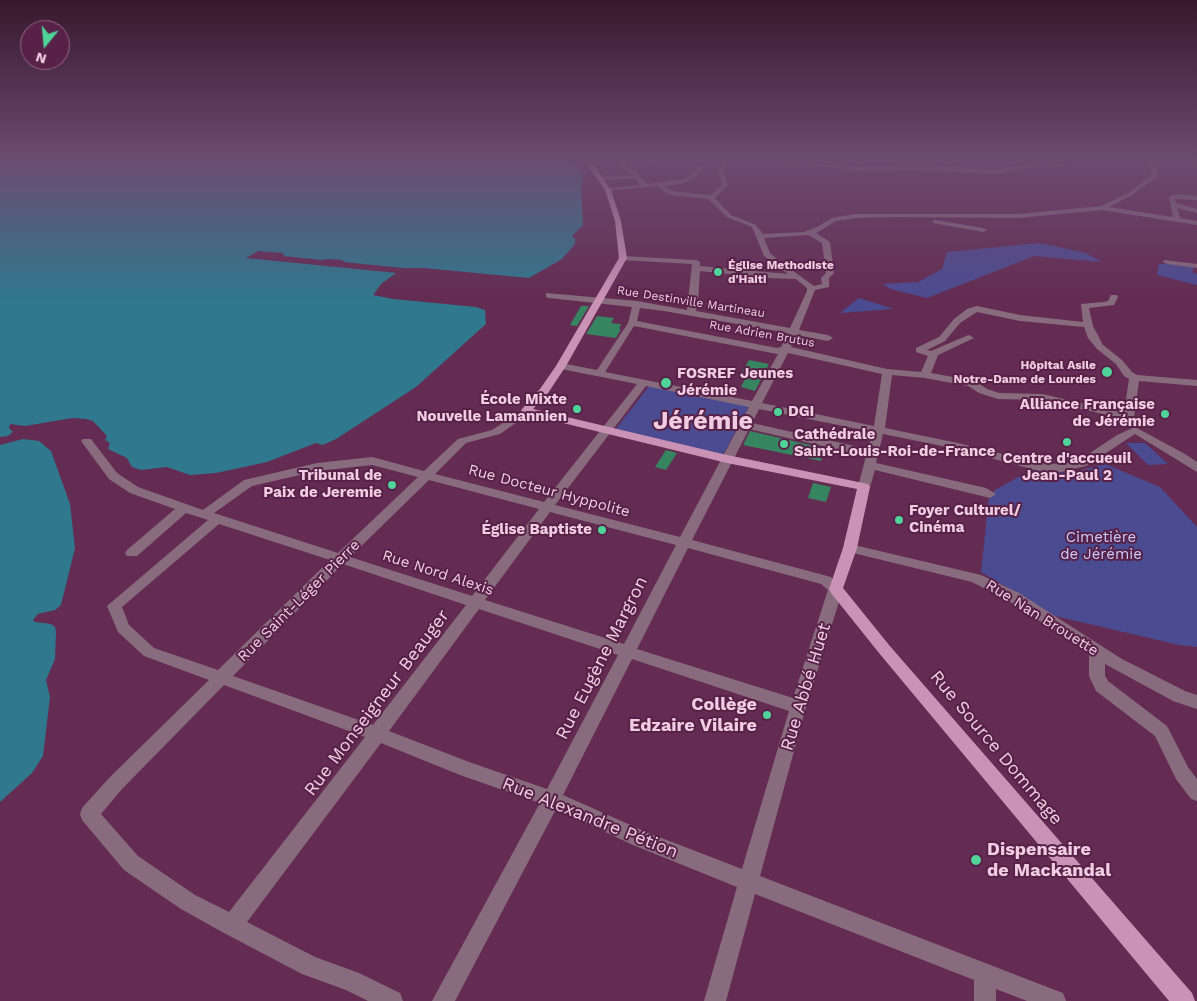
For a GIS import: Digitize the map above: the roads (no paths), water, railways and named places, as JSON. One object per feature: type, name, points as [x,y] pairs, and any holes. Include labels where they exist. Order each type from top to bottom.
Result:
[{"type":"main road","points":[[613,207],[618,221],[623,258],[561,366],[544,391],[526,412],[727,459],[864,487]]},
{"type":"main road","name":"Rue Abbé Huet","points":[[836,589],[850,548],[864,487]]},
{"type":"main road","name":"Rue Source Dommage","points":[[836,589],[1184,1001]]},
{"type":"street","points":[[720,207],[729,216],[754,226],[767,254],[775,262],[807,283],[811,289],[826,285],[825,278],[830,273],[826,242],[816,234],[808,233]]},
{"type":"street","points":[[1174,207],[1177,220]]},
{"type":"street","points":[[1181,207],[1197,211]]},
{"type":"street","points":[[760,236],[785,236],[808,233],[820,229],[834,219],[843,218],[881,215],[1030,216],[1103,208],[1197,223]]},
{"type":"street","points":[[930,216],[935,222],[965,230],[983,230]]},
{"type":"street","points":[[1179,252],[1186,265]]},
{"type":"street","points":[[623,258],[696,262],[694,302],[691,313]]},
{"type":"street","points":[[1167,262],[1197,266]]},
{"type":"street","points":[[696,268],[768,276],[797,277]]},
{"type":"street","name":"Rue Eugène Margron","points":[[444,1001],[552,798],[744,425],[794,332],[811,289]]},
{"type":"street","name":"Rue Destinville Martineau","points":[[549,295],[637,304],[828,338]]},
{"type":"street","points":[[1114,298],[1111,303],[1104,305],[1084,306],[1087,325],[1100,347],[1119,362],[1128,374],[1136,379],[1197,383]]},
{"type":"street","points":[[599,374],[632,323],[637,304]]},
{"type":"street","points":[[934,355],[918,350],[942,339],[957,321],[970,311],[977,309],[1020,318],[1087,325]]},
{"type":"street","name":"Rue Adrien Brutus","points":[[632,323],[777,351],[785,349],[887,372],[925,375],[971,383],[983,391],[998,396],[1042,397],[1129,417]]},
{"type":"street","points":[[925,375],[934,353],[969,338]]},
{"type":"street","points":[[561,366],[755,404],[1050,468],[1082,464],[1121,437],[1135,430]]},
{"type":"street","name":"Rue Abbé Huet","points":[[864,487],[879,430],[887,372]]},
{"type":"street","points":[[1136,379],[1133,382],[1129,417],[1135,430],[1174,451],[1197,468]]},
{"type":"street","name":"Rue Monseigneur Beauger","points":[[231,926],[271,876],[643,383]]},
{"type":"street","name":"Rue Saint-Léger Pierre","points":[[231,926],[188,902],[131,863],[89,814],[116,783],[341,558],[429,475],[462,441],[496,432],[526,412]]},
{"type":"street","points":[[744,425],[872,459],[990,494]]},
{"type":"street","name":"Rue Nord Alexis","points":[[87,441],[113,476],[134,490],[184,508],[798,707]]},
{"type":"street","name":"Rue Docteur Hyppolite","points":[[212,516],[248,483],[318,467],[372,461],[826,580],[836,589]]},
{"type":"street","points":[[132,553],[184,508]]},
{"type":"street","name":"Rue Alexandre Pétion","points":[[212,516],[114,606],[123,628],[149,652],[377,734],[466,769],[552,798],[640,839],[1055,1001]]},
{"type":"street","name":"Rue Nan Brouette","points":[[850,548],[976,578],[1014,597],[1097,652],[1154,684],[1197,702]]},
{"type":"street","name":"Rue Abbé Huet","points":[[715,1001],[798,707],[836,589]]},
{"type":"street","points":[[1097,652],[1097,676],[1102,686],[1161,731],[1182,772],[1197,793]]},
{"type":"street","points":[[231,926],[310,966],[351,981],[392,1001]]},
{"type":"street","points":[[985,974],[985,1001]]},
{"type":"water","points":[[0,207],[582,207],[583,225],[572,236],[575,238],[575,244],[562,259],[529,278],[424,268],[404,268],[381,284],[373,295],[393,299],[476,307],[485,310],[486,324],[416,387],[336,439],[323,445],[316,443],[267,462],[216,473],[190,475],[167,467],[141,470],[132,467],[127,458],[108,449],[110,443],[105,440],[107,436],[93,421],[86,419],[73,418],[25,426],[10,424],[9,428],[13,432],[8,436],[0,437]]},
{"type":"water","points":[[23,439],[39,441],[51,451],[70,504],[75,548],[61,605],[55,610],[38,614],[33,620],[35,622],[51,624],[55,627],[56,632],[55,659],[46,680],[50,697],[43,756],[32,773],[0,802],[0,445]]},
{"type":"place","name":"Église Methodiste d'Haiti","points":[[718,272]]},
{"type":"place","name":"Hôpital Asile Notre-Dame de Lourdes","points":[[1107,372]]},
{"type":"place","name":"FOSREF Jeunes Jérémie","points":[[666,383]]},
{"type":"place","name":"École Mixte Nouvelle Lamannien","points":[[577,409]]},
{"type":"place","name":"DGI","points":[[778,412]]},
{"type":"place","name":"Alliance Française de Jérémie","points":[[1165,414]]},
{"type":"place","name":"Centre d'accueuil Jean-Paul 2","points":[[1067,442]]},
{"type":"place","name":"Cathédrale Saint-Louis-Roi-de-France","points":[[784,444]]},
{"type":"place","name":"Tribunal de Paix de Jeremie","points":[[392,485]]},
{"type":"place","name":"Foyer Culturel/ Cinéma","points":[[899,520]]},
{"type":"place","name":"Église Baptiste","points":[[602,530]]},
{"type":"place","name":"Collège Edzaire Vilaire","points":[[767,715]]},
{"type":"place","name":"Dispensaire de Mackandal","points":[[976,860]]},
{"type":"district","name":"Jérémie","points":[[703,422]]},
{"type":"park label","name":"Cimetière de Jérémie","points":[[1101,546]]}]
